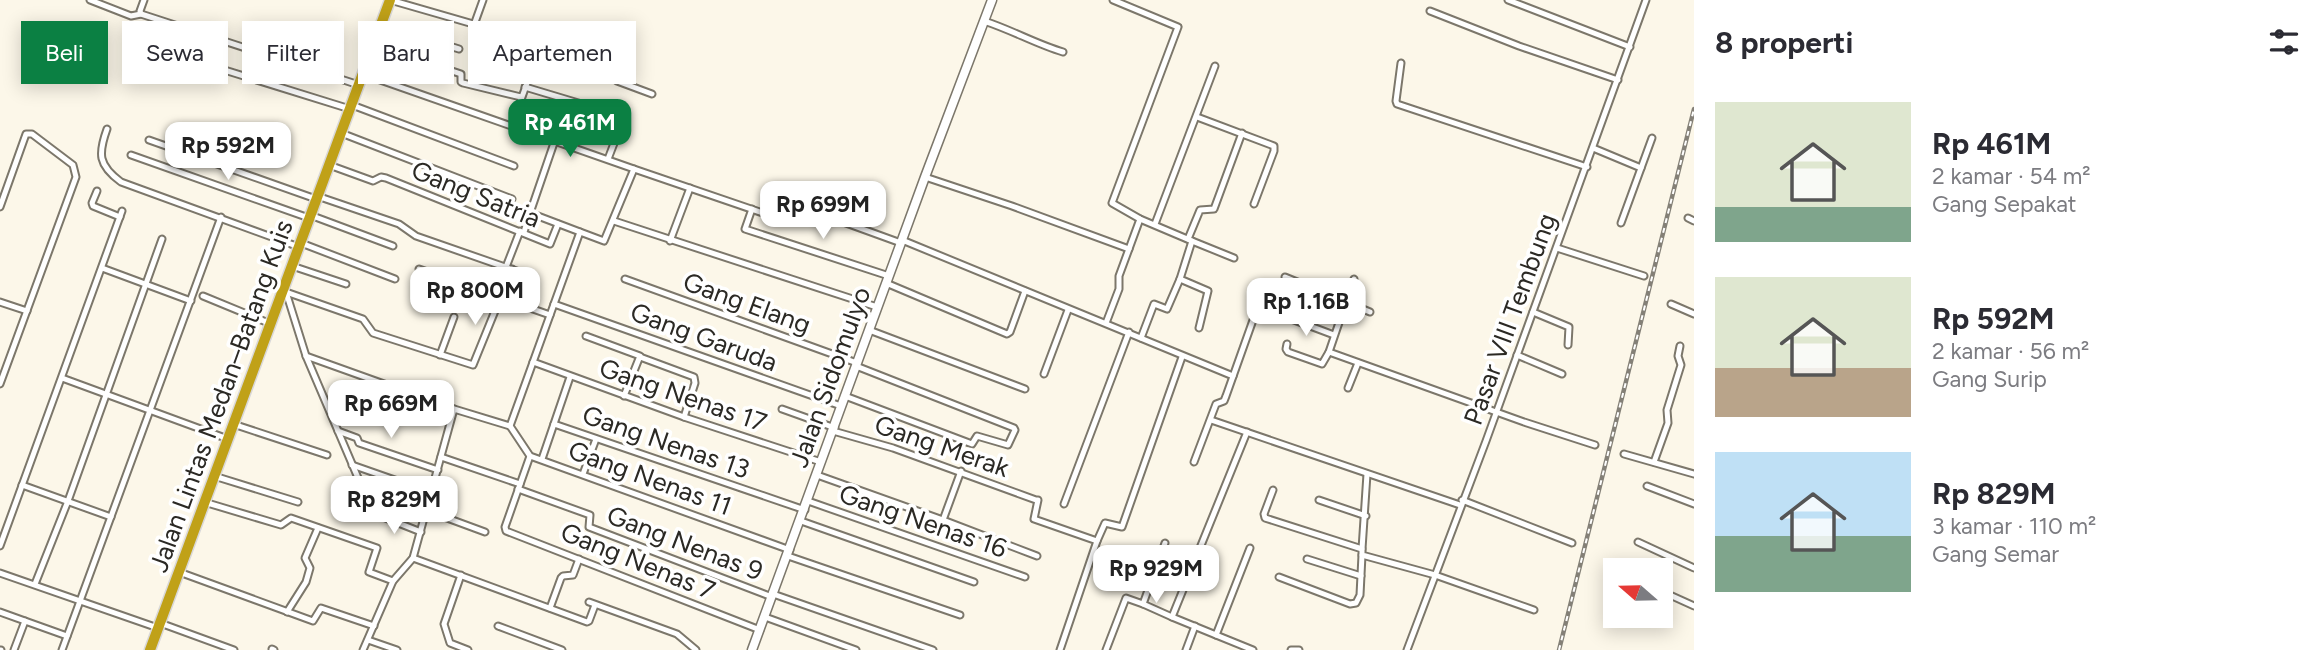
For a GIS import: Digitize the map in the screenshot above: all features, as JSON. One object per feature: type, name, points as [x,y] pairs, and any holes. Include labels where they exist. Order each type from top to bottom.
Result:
[{"type":"highway","name":"Jalan Lintas Medan–Batang Kuis","points":[[382,21],[390,0]]},
{"type":"highway","name":"Jalan Lintas Medan–Batang Kuis","points":[[153,649],[178,572],[359,85]]},
{"type":"street","points":[[90,0],[131,16],[141,14],[359,85]]},
{"type":"street","points":[[141,14],[144,0]]},
{"type":"street","points":[[390,0],[468,23]]},
{"type":"street","points":[[475,21],[483,0]]},
{"type":"street","name":"Jalan Sidomulyo","points":[[752,650],[992,0]]},
{"type":"street","points":[[1113,0],[1175,24],[1178,28],[1112,202],[1140,219],[1234,258]]},
{"type":"street","points":[[1510,0],[1630,47]]},
{"type":"street","name":"Pasar VIII Tembung","points":[[1407,650],[1587,167],[1646,0]]},
{"type":"street","points":[[1430,11],[1519,46],[1618,80]]},
{"type":"street","points":[[984,21],[1063,52]]},
{"type":"street","points":[[454,47],[459,49]]},
{"type":"street","points":[[1401,63],[1397,104],[1587,167]]},
{"type":"street","points":[[1155,224],[1215,66]]},
{"type":"street","points":[[228,71],[351,107],[513,166]]},
{"type":"street","points":[[454,72],[461,75],[463,83],[522,97]]},
{"type":"street","points":[[392,84],[788,221],[795,207],[799,206],[901,242],[1233,376]]},
{"type":"street","points":[[512,125],[526,84]]},
{"type":"street","points":[[625,84],[652,94]]},
{"type":"street","points":[[525,87],[586,105],[574,147]]},
{"type":"street","points":[[608,159],[626,112]]},
{"type":"street","points":[[1197,117],[1275,148],[1254,204]]},
{"type":"street","points":[[107,129],[100,156],[116,179],[151,194],[395,279]]},
{"type":"street","points":[[341,133],[512,199]]},
{"type":"street","points":[[1141,338],[1154,304],[1167,309],[1180,279],[1200,209],[1214,209],[1242,133]]},
{"type":"street","points":[[0,207],[26,134],[32,134],[74,165],[75,177],[0,384]]},
{"type":"street","points":[[1621,223],[1652,138]]},
{"type":"street","points":[[149,140],[400,224],[416,236],[525,274]]},
{"type":"street","points":[[283,293],[363,319],[372,332],[474,364],[501,298],[509,268],[555,140]]},
{"type":"street","points":[[1593,148],[1641,168]]},
{"type":"street","points":[[131,155],[393,246]]},
{"type":"street","name":"Gang Satria","points":[[329,165],[370,180],[386,178],[550,244],[558,224]]},
{"type":"street","points":[[530,213],[603,241],[614,221],[634,169]]},
{"type":"street","points":[[925,177],[1129,249]]},
{"type":"street","points":[[670,241],[690,188]]},
{"type":"street","points":[[0,546],[121,214],[93,206],[97,191]]},
{"type":"street","points":[[752,209],[745,229],[888,279],[1007,334],[1026,291]]},
{"type":"street","points":[[62,650],[221,217]]},
{"type":"street","points":[[1106,323],[1140,219]]},
{"type":"street","points":[[614,221],[877,307]]},
{"type":"street","points":[[306,356],[510,426],[580,232]]},
{"type":"street","points":[[35,584],[68,502],[162,239]]},
{"type":"street","points":[[1557,248],[1644,276]]},
{"type":"street","points":[[292,266],[346,284]]},
{"type":"street","points":[[102,268],[191,301]]},
{"type":"street","points":[[419,269],[550,315]]},
{"type":"street","points":[[1285,277],[1370,312]]},
{"type":"street","name":"Gang Elang","points":[[625,279],[856,365],[1015,429],[1008,445],[977,436],[971,444],[845,396]]},
{"type":"street","points":[[1180,279],[1208,291],[1199,327]]},
{"type":"street","points":[[1287,344],[1288,352],[1321,364],[1324,362],[1354,279]]},
{"type":"street","points":[[1194,462],[1216,404],[1224,401],[1264,292]]},
{"type":"street","points":[[283,293],[337,431],[375,515],[421,531]]},
{"type":"street","points":[[203,296],[272,321]]},
{"type":"street","points":[[0,302],[27,311]]},
{"type":"street","name":"Gang Garuda","points":[[554,304],[841,406]]},
{"type":"street","points":[[1671,304],[1694,314]]},
{"type":"street","points":[[1044,374],[1068,310]]},
{"type":"street","points":[[1533,312],[1569,327],[1568,345]]},
{"type":"street","points":[[440,355],[454,317]]},
{"type":"street","points":[[1286,317],[1334,335]]},
{"type":"street","points":[[869,330],[1025,389]]},
{"type":"street","points":[[1064,504],[1129,332]]},
{"type":"street","points":[[586,336],[694,377],[695,383],[684,417]]},
{"type":"street","points":[[1654,462],[1668,423],[1667,410],[1681,365],[1678,356],[1680,346]]},
{"type":"street","points":[[1329,352],[1595,445]]},
{"type":"street","points":[[1517,355],[1562,374]]},
{"type":"street","points":[[624,396],[640,357]]},
{"type":"street","points":[[1060,650],[1105,523],[1122,527],[1182,357]]},
{"type":"street","name":"Gang Nenas 17","points":[[533,362],[684,417],[822,462]]},
{"type":"street","points":[[1348,388],[1358,363]]},
{"type":"street","points":[[542,459],[570,377]]},
{"type":"street","points":[[62,378],[228,439]]},
{"type":"street","points":[[363,650],[393,581],[413,558],[454,409]]},
{"type":"street","name":"Gang Merak","points":[[782,409],[1038,500],[1033,517],[1035,520],[1097,541]]},
{"type":"street","points":[[1210,420],[1367,474],[1461,502],[1572,543]]},
{"type":"street","points":[[233,424],[327,455]]},
{"type":"street","name":"Gang Nenas 13","points":[[554,424],[806,506]]},
{"type":"street","name":"Gang Nenas 11","points":[[510,426],[530,456],[960,614]]},
{"type":"street","points":[[337,431],[357,438],[359,443],[438,470]]},
{"type":"street","points":[[1172,617],[1247,432]]},
{"type":"street","points":[[583,474],[596,439]]},
{"type":"street","points":[[1623,454],[1694,474]]},
{"type":"street","points":[[441,457],[519,486],[530,456]]},
{"type":"street","points":[[352,466],[432,493]]},
{"type":"street","points":[[943,520],[961,471]]},
{"type":"street","points":[[1279,577],[1350,604],[1356,603],[1360,595],[1367,474]]},
{"type":"street","points":[[214,475],[298,502]]},
{"type":"street","points":[[817,475],[1037,556]]},
{"type":"street","points":[[22,485],[111,517]]},
{"type":"street","name":"Gang Nenas 7","points":[[519,486],[506,530],[760,630]]},
{"type":"street","name":"Gang Nenas 9","points":[[519,486],[590,515],[589,527],[773,596]]},
{"type":"street","points":[[1647,486],[1694,503]]},
{"type":"street","points":[[1273,490],[1265,518],[1534,610]]},
{"type":"street","points":[[1319,500],[1366,516]]},
{"type":"street","points":[[205,502],[281,525],[289,517],[377,548],[369,572],[393,581]]},
{"type":"street","name":"Gang Nenas 16","points":[[806,506],[1025,577]]},
{"type":"street","points":[[428,511],[485,532]]},
{"type":"street","points":[[801,521],[974,582]]},
{"type":"street","points":[[287,612],[306,582],[310,568],[305,558],[318,528]]},
{"type":"street","points":[[1638,542],[1694,568]]},
{"type":"street","points":[[1143,604],[1165,543]]},
{"type":"street","points":[[1216,635],[1250,548]]},
{"type":"street","points":[[413,558],[587,622],[596,605]]},
{"type":"street","points":[[550,608],[561,578],[573,575],[579,559]]},
{"type":"street","points":[[1307,559],[1361,576]]},
{"type":"street","points":[[178,572],[313,621],[318,609],[322,608],[374,625]]},
{"type":"street","points":[[0,573],[234,650]]},
{"type":"street","points":[[461,575],[444,625],[450,643],[468,650]]},
{"type":"street","points":[[773,596],[933,650]]},
{"type":"street","points":[[1673,596],[1694,606]]},
{"type":"street","points":[[1105,650],[1125,598],[1253,650]]},
{"type":"street","points":[[589,602],[677,634],[696,650]]},
{"type":"street","points":[[0,612],[67,636]]},
{"type":"street","points":[[765,617],[856,650]]},
{"type":"street","points":[[14,650],[25,621]]},
{"type":"street","points":[[498,626],[562,650]]},
{"type":"street","points":[[1186,650],[1195,626]]},
{"type":"street","points":[[368,640],[397,650]]},
{"type":"street","points":[[1291,650],[1299,650]]},
{"type":"railway","points":[[1559,650],[1694,109]]}]
